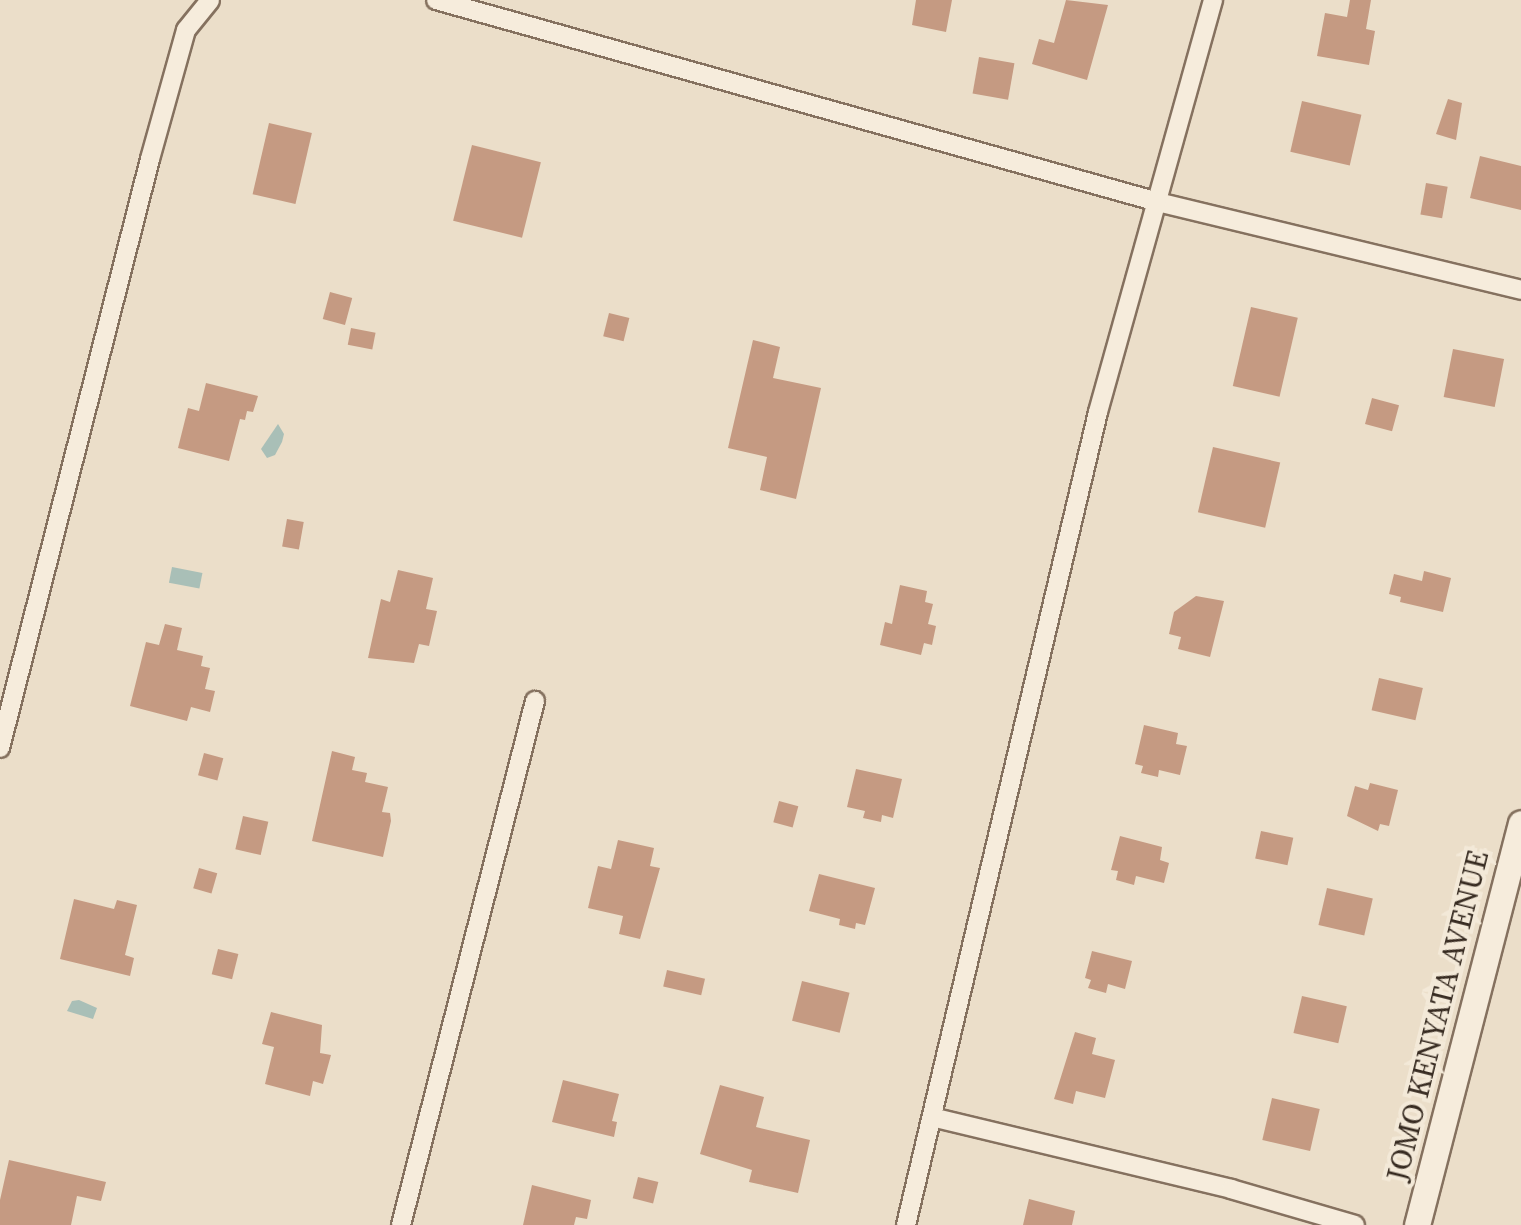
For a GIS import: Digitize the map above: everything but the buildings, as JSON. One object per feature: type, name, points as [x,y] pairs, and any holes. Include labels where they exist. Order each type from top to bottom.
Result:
[{"type":"street","points":[[0,748],[186,30],[210,0]]},
{"type":"street","points":[[436,0],[1158,202],[1521,290]]},
{"type":"street","points":[[906,1225],[1098,412],[1213,0]]},
{"type":"street","points":[[402,1225],[535,701]]},
{"type":"street","name":"JOMO KENYATA AVENUE","points":[[1417,1225],[1521,822]]},
{"type":"street","points":[[932,1117],[1232,1189],[1355,1225]]},
{"type":"water","points":[[278,424],[284,434],[282,442],[275,455],[267,458],[261,449]]},
{"type":"water","points":[[172,567],[202,573],[199,589],[169,583]]},
{"type":"water","points":[[72,1001],[97,1008],[93,1019],[67,1011]]}]
